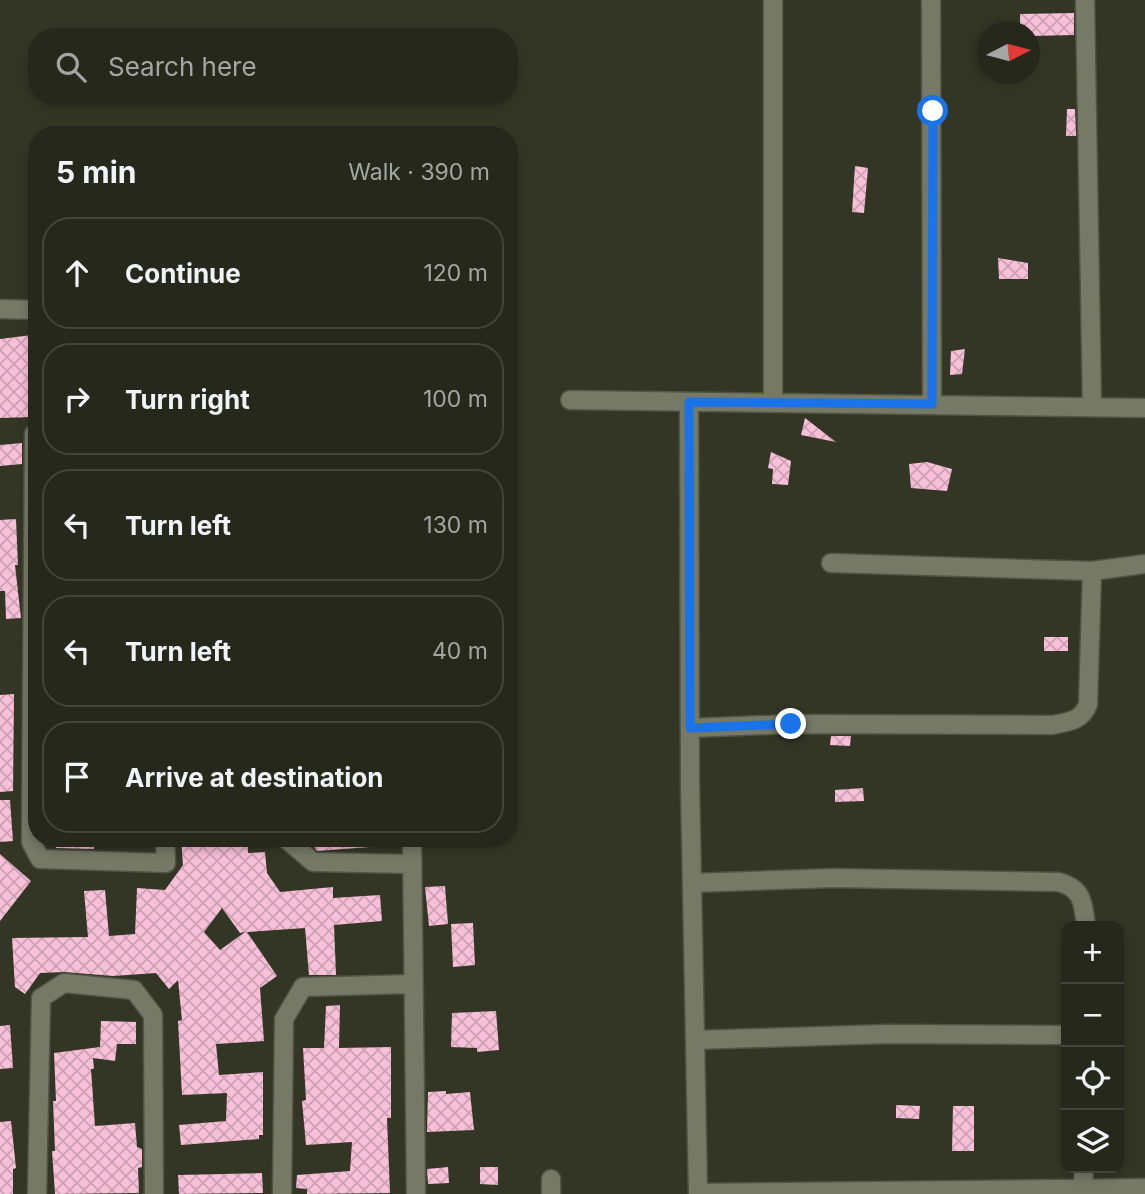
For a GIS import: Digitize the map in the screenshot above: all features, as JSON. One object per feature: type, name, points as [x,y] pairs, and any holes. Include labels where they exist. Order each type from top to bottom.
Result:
[{"type":"street","points":[[773,0],[773,403]]},
{"type":"street","points":[[931,0],[932,404]]},
{"type":"street","points":[[1085,0],[1092,406]]},
{"type":"street","points":[[0,309],[28,310]]},
{"type":"street","points":[[570,400],[1145,408]]},
{"type":"street","points":[[689,402],[690,728],[698,1193],[1145,1188]]},
{"type":"street","points":[[831,563],[1092,570],[1145,564]]},
{"type":"street","points":[[690,728],[791,724],[1052,725],[1077,719],[1085,713],[1088,704],[1092,570]]},
{"type":"street","points":[[34,847],[40,859],[166,863],[165,847]]},
{"type":"street","points":[[296,847],[313,862],[412,864]]},
{"type":"street","points":[[412,847],[416,1194]]},
{"type":"street","points":[[692,883],[834,878],[1058,882],[1071,885],[1079,892],[1085,921]]},
{"type":"street","points":[[37,1194],[41,998],[64,983],[134,990],[153,1015],[154,1194]]},
{"type":"street","points":[[282,1194],[284,1019],[303,987],[414,984]]},
{"type":"street","points":[[695,1040],[886,1034],[1061,1035]]},
{"type":"street","points":[[1083,1187],[1084,1173]]},
{"type":"building","points":[[1074,13],[1074,35],[1040,36],[1040,21],[1020,21],[1020,14]]},
{"type":"building","points":[[1067,109],[1075,109],[1076,136],[1066,136]]},
{"type":"building","points":[[855,166],[868,168],[864,213],[852,212]]},
{"type":"building","points":[[998,258],[1028,263],[1028,279],[999,279]]},
{"type":"building","points":[[28,336],[28,417],[0,418],[0,339]]},
{"type":"building","points":[[965,349],[962,374],[950,375],[951,351]]},
{"type":"building","points":[[805,418],[836,442],[801,435]]},
{"type":"building","points":[[22,443],[22,464],[0,466],[0,445]]},
{"type":"building","points":[[771,452],[791,461],[788,485],[772,484],[773,469],[768,468]]},
{"type":"building","points":[[927,462],[952,469],[947,491],[911,488],[909,464]]},
{"type":"building","points":[[16,519],[18,565],[15,565],[21,618],[6,619],[5,591],[0,591],[0,520]]},
{"type":"building","points":[[1044,637],[1068,637],[1068,651],[1044,651]]},
{"type":"building","points":[[14,694],[13,791],[0,792],[0,695]]},
{"type":"building","points":[[831,736],[851,736],[850,746],[830,745]]},
{"type":"building","points":[[863,788],[864,801],[835,802],[835,790]]},
{"type":"building","points":[[0,800],[10,800],[13,841],[0,842]]},
{"type":"building","points":[[94,847],[94,849],[56,848]]},
{"type":"building","points":[[182,847],[248,847],[248,853],[265,852],[267,873],[280,892],[333,887],[333,898],[380,895],[382,921],[334,925],[336,975],[309,975],[305,928],[247,932],[277,976],[260,988],[264,1041],[216,1044],[219,1075],[263,1072],[263,1135],[259,1135],[259,1139],[181,1145],[179,1125],[226,1121],[227,1093],[182,1095],[178,1021],[182,1020],[178,980],[169,989],[156,973],[113,976],[40,973],[25,994],[15,987],[12,938],[88,937],[84,891],[105,890],[109,936],[135,934],[137,888],[165,890],[183,865]],"holes":[[[222,908],[240,933],[245,932],[220,950],[204,932]]]},
{"type":"building","points":[[314,847],[370,847],[317,851]]},
{"type":"building","points":[[0,854],[31,881],[0,921]]},
{"type":"building","points":[[445,886],[448,924],[429,926],[425,887]]},
{"type":"building","points":[[473,923],[475,965],[453,967],[451,924]]},
{"type":"building","points":[[340,1005],[339,1048],[391,1047],[391,1118],[387,1118],[390,1193],[307,1194],[307,1189],[296,1188],[297,1175],[350,1171],[352,1142],[306,1145],[302,1101],[306,1100],[303,1048],[324,1048],[326,1006]]},
{"type":"building","points":[[496,1011],[499,1050],[477,1052],[477,1048],[451,1047],[452,1013]]},
{"type":"building","points":[[101,1021],[136,1022],[136,1044],[117,1044],[115,1061],[93,1058],[94,1069],[91,1069],[95,1126],[135,1123],[137,1147],[142,1149],[142,1167],[138,1168],[139,1193],[55,1194],[52,1151],[55,1151],[54,1053],[100,1047]]},
{"type":"building","points":[[10,1025],[13,1068],[0,1069],[0,1026]]},
{"type":"building","points":[[446,1091],[446,1094],[470,1092],[474,1130],[427,1132],[428,1092]]},
{"type":"building","points":[[896,1105],[920,1106],[919,1119],[896,1118]]},
{"type":"building","points":[[953,1106],[974,1106],[974,1151],[952,1151]]},
{"type":"building","points":[[11,1121],[16,1168],[13,1169],[13,1194],[0,1194],[0,1122]]},
{"type":"building","points":[[448,1167],[449,1183],[428,1184],[427,1169]]},
{"type":"building","points":[[480,1167],[498,1167],[498,1185],[480,1184]]},
{"type":"building","points":[[262,1173],[263,1193],[179,1194],[178,1175]]},
{"type":"route","points":[[791,724],[690,728],[689,402],[932,404],[933,111]]}]
